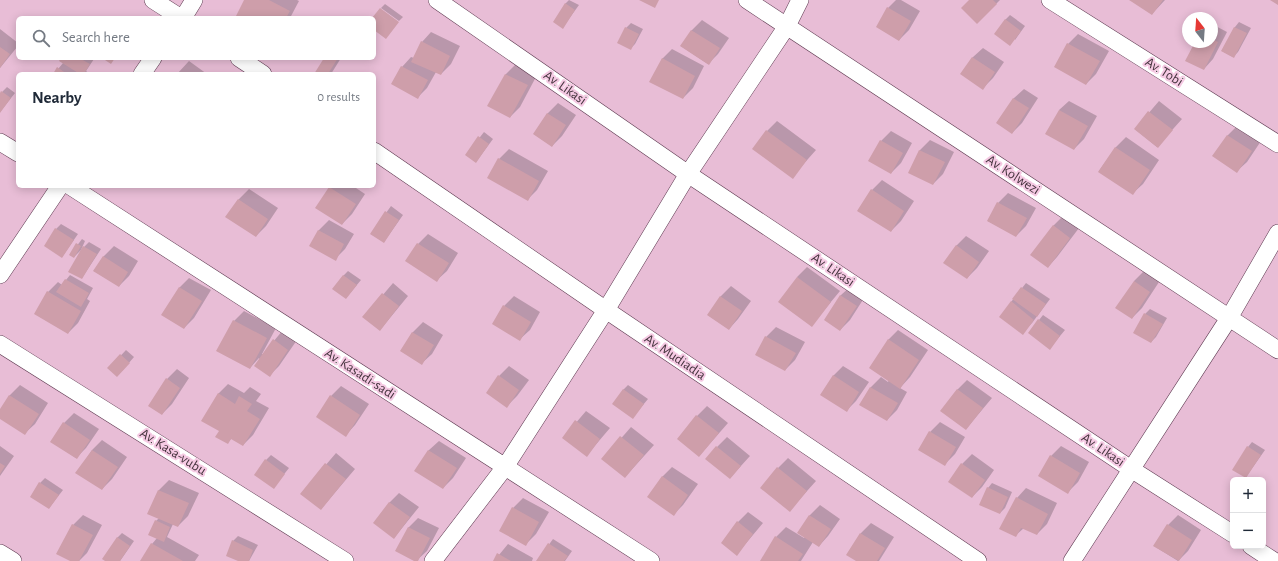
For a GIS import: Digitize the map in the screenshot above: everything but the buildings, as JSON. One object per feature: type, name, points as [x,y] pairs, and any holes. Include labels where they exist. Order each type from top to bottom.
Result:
[{"type":"street","points":[[153,0],[179,16]]},
{"type":"street","points":[[183,16],[194,0]]},
{"type":"street","name":"Av. Likasi","points":[[437,0],[688,174],[1131,469],[1230,532]]},
{"type":"street","name":"Av. Kolwezi","points":[[748,0],[1278,350]]},
{"type":"street","points":[[433,561],[505,467],[606,310],[688,174],[786,26],[800,0]]},
{"type":"street","name":"Av. Tobi","points":[[1050,0],[1278,144]]},
{"type":"street","points":[[143,72],[152,60]]},
{"type":"street","points":[[242,60],[260,72]]},
{"type":"street","points":[[0,142],[16,152]]},
{"type":"street","name":"Av. Mudiadia","points":[[376,152],[606,310],[978,561]]},
{"type":"street","points":[[0,275],[59,188]]},
{"type":"street","name":"Av. Kasadi-sadi","points":[[73,188],[651,561]]},
{"type":"street","points":[[1072,561],[1229,318],[1278,233]]},
{"type":"street","name":"Av. Kasa-vubu","points":[[0,344],[345,561]]},
{"type":"street","points":[[1256,549],[1274,561]]},
{"type":"street","points":[[0,553],[13,561]]}]
